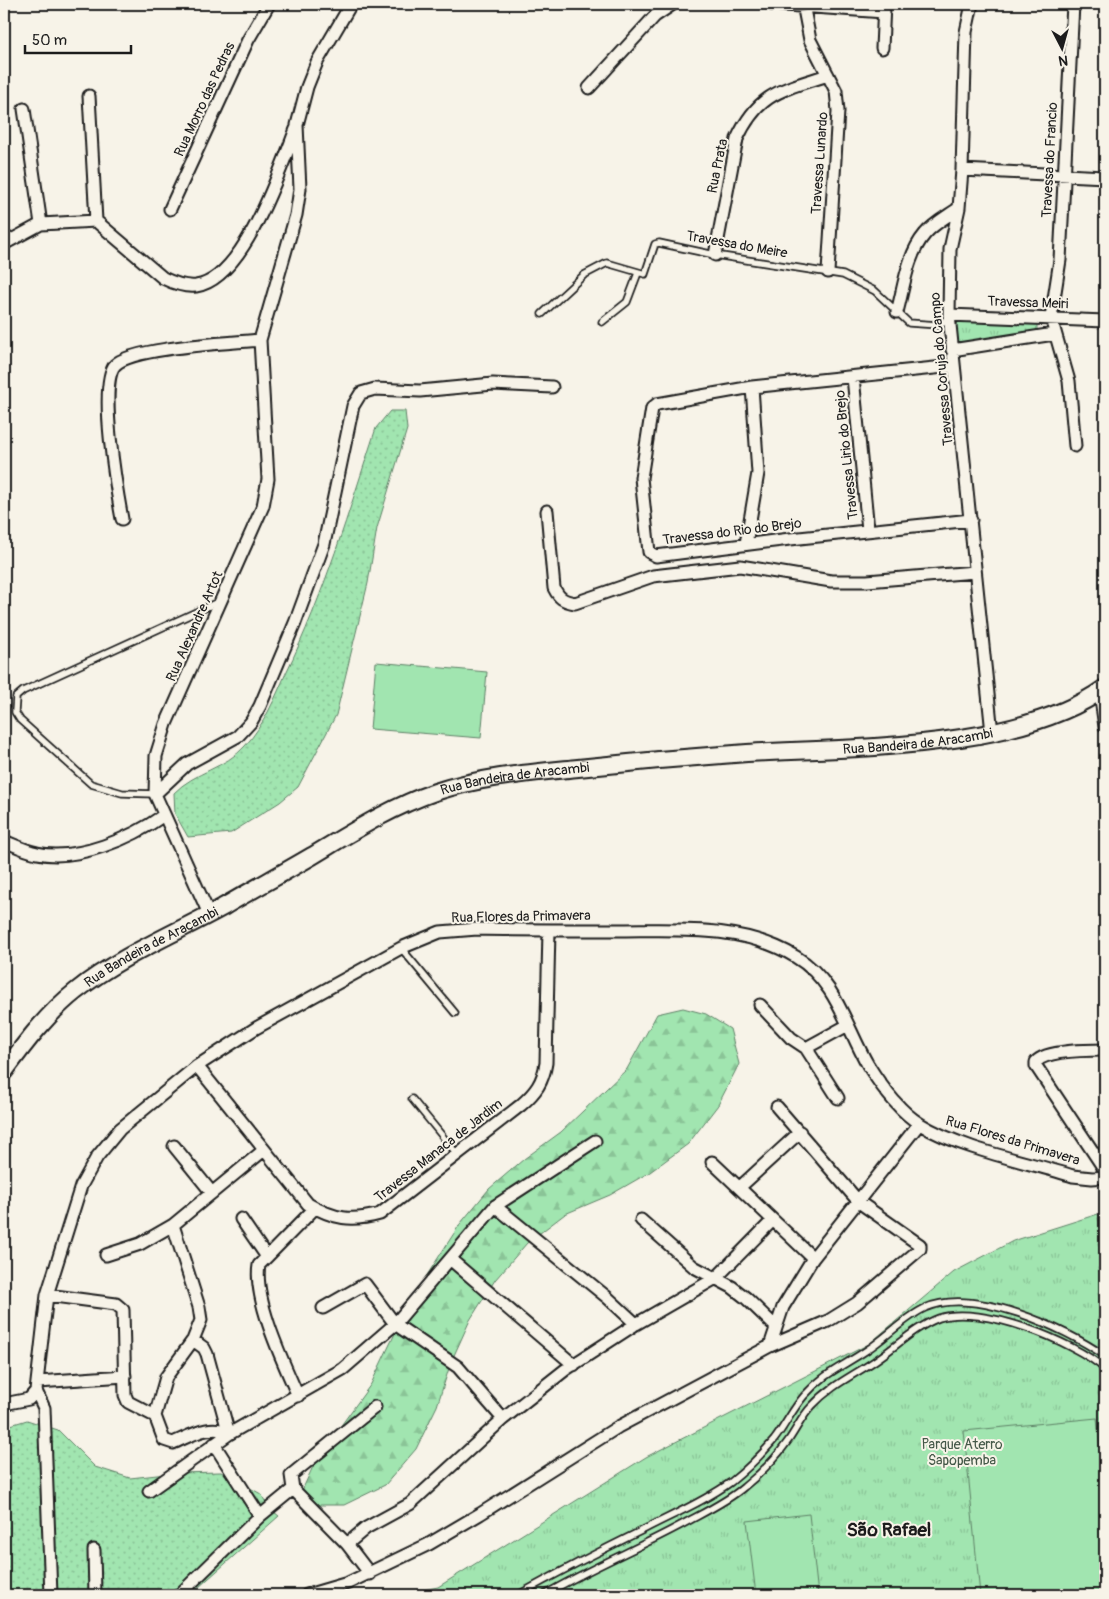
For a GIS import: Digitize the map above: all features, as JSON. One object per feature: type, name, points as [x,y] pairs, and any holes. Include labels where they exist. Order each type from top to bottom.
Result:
[{"type":"main road","name":"Rua Bandeira de Aracambi","points":[[4,1072],[45,1019],[75,992],[104,971],[363,825],[404,804],[436,792],[471,783],[526,774],[677,757],[932,742],[992,733],[1039,720],[1103,690]]},
{"type":"street","name":"Rua Morro das Pedras","points":[[170,209],[248,40],[269,4]]},
{"type":"street","name":"Rua Alexandre Artot","points":[[208,914],[155,794],[156,756],[166,724],[263,506],[268,479],[260,340],[296,215],[300,189],[297,125],[307,87],[317,62],[351,4]]},
{"type":"street","points":[[589,88],[655,16],[672,4]]},
{"type":"street","points":[[771,4],[884,8],[882,48]]},
{"type":"street","name":"Travessa Coruja do Campo","points":[[972,4],[966,32],[962,170],[959,208],[950,249],[949,315],[992,733]]},
{"type":"street","name":"Travessa do Francio","points":[[1051,318],[1060,265],[1073,4]]},
{"type":"street","name":"Travessa Lunardo","points":[[803,5],[810,40],[836,91],[838,111],[828,272]]},
{"type":"street","name":"Rua Prata","points":[[715,255],[737,139],[745,122],[758,105],[775,92],[828,74]]},
{"type":"street","points":[[89,96],[96,221]]},
{"type":"street","points":[[24,109],[41,224]]},
{"type":"street","points":[[4,244],[41,224],[96,221],[163,278],[176,284],[196,286],[216,278],[232,263],[266,205],[297,125]]},
{"type":"street","points":[[962,170],[1105,177]]},
{"type":"street","points":[[897,312],[912,256],[918,245],[925,234],[959,208]]},
{"type":"street","name":"Travessa Meiri","points":[[949,315],[1105,321]]},
{"type":"street","points":[[1051,318],[1054,334],[1069,381],[1076,446]]},
{"type":"street","points":[[952,350],[1054,334]]},
{"type":"street","points":[[122,519],[114,478],[108,391],[114,366],[123,360],[180,347],[260,340]]},
{"type":"street","name":"Travessa do Rio do Brejo","points":[[954,366],[752,387],[654,405],[641,478],[651,555],[656,556],[742,544],[971,520]]},
{"type":"street","name":"Travessa Lirio do Brejo","points":[[853,376],[868,530]]},
{"type":"street","points":[[155,794],[174,773],[238,736],[251,722],[260,706],[295,623],[324,544],[353,406],[361,393],[376,389],[420,391],[493,384],[552,387]]},
{"type":"street","points":[[740,566],[742,544],[758,473],[752,387]]},
{"type":"street","points":[[547,511],[554,588],[558,596],[565,601],[575,603],[653,576],[740,566],[831,581],[867,581],[975,572]]},
{"type":"street","points":[[1103,690],[1105,727]]},
{"type":"street","points":[[4,841],[37,853],[69,853],[114,843],[143,830],[164,815]]},
{"type":"street","name":"Rua Flores da Primavera","points":[[37,1386],[47,1296],[81,1186],[97,1157],[120,1129],[197,1066],[256,1028],[401,948],[440,932],[476,929],[713,930],[742,936],[796,957],[815,971],[831,990],[868,1065],[887,1093],[919,1124],[951,1140],[1073,1176],[1105,1177]]},
{"type":"street","name":"Travessa Manaca de Jardim","points":[[197,1066],[308,1204],[326,1214],[350,1219],[380,1214],[521,1105],[535,1093],[543,1080],[546,1063],[549,930]]},
{"type":"street","points":[[760,1005],[785,1033],[806,1048],[838,1098]]},
{"type":"street","points":[[806,1048],[848,1025]]},
{"type":"street","points":[[1105,1050],[1057,1054],[1039,1058],[1036,1062],[1036,1066],[1105,1170]]},
{"type":"street","points":[[307,1595],[348,1583],[370,1574],[480,1514],[618,1427],[770,1346],[828,1321],[857,1303],[920,1249],[920,1244],[859,1202],[777,1107]]},
{"type":"street","points":[[770,1346],[787,1299],[813,1258],[919,1124]]},
{"type":"street","points":[[740,1187],[800,1132]]},
{"type":"street","points":[[149,1491],[229,1434],[344,1369],[395,1324],[495,1206],[595,1141]]},
{"type":"street","points":[[174,1146],[212,1193]]},
{"type":"street","points":[[106,1255],[140,1244],[173,1225],[264,1150]]},
{"type":"street","points":[[712,1162],[813,1258]]},
{"type":"street","points":[[495,1206],[636,1324]]},
{"type":"street","points":[[298,1396],[274,1342],[257,1277],[259,1265],[315,1208]]},
{"type":"street","points":[[241,1219],[268,1257]]},
{"type":"street","points":[[641,1220],[688,1263],[716,1278],[746,1298],[776,1328]]},
{"type":"street","points":[[347,1544],[366,1528],[410,1504],[503,1419],[574,1365],[636,1324],[716,1278],[730,1266],[773,1220]]},
{"type":"street","points":[[173,1225],[199,1307],[201,1320],[193,1340],[166,1377],[155,1416],[164,1440],[173,1443],[209,1429],[222,1429],[229,1434]]},
{"type":"street","points":[[450,1259],[574,1365]]},
{"type":"street","points":[[323,1308],[365,1284],[395,1324],[458,1366],[503,1419]]},
{"type":"street","points":[[47,1296],[116,1304],[123,1310],[125,1395],[128,1402],[155,1416]]},
{"type":"street","points":[[193,1340],[204,1348],[207,1354],[229,1434]]},
{"type":"street","points":[[37,1386],[125,1376]]},
{"type":"street","points":[[4,1404],[29,1399],[37,1386]]},
{"type":"street","points":[[37,1386],[44,1408],[50,1595]]},
{"type":"street","points":[[370,1574],[347,1544],[293,1489],[291,1475],[376,1407]]},
{"type":"street","points":[[214,1444],[260,1516]]},
{"type":"street","points":[[179,1595],[260,1516],[293,1489]]},
{"type":"street","points":[[94,1550],[95,1595]]},
{"type":"lane","name":"Travessa do Meire","points":[[638,273],[645,273],[656,243],[715,255],[828,272],[856,280],[875,291],[906,322],[922,325],[941,324],[949,315]]},
{"type":"lane","points":[[542,314],[584,275],[607,263],[615,264],[638,273],[628,302],[602,322]]},
{"type":"lane","points":[[155,794],[122,793],[91,784],[20,720],[14,712],[16,697],[24,691],[222,600]]},
{"type":"lane","points":[[401,948],[455,1013]]},
{"type":"lane","points":[[412,1099],[457,1154]]},
{"type":"lane","points":[[518,1595],[698,1502],[730,1482],[757,1458],[775,1438],[785,1420],[824,1375],[866,1351],[925,1308],[939,1304],[972,1302],[1007,1310],[1058,1327],[1105,1356]]},
{"type":"lane","points":[[544,1595],[647,1544],[743,1488],[774,1457],[810,1407],[846,1377],[874,1362],[916,1330],[939,1318],[963,1314],[995,1320],[1041,1335],[1078,1351],[1105,1368]]},
{"type":"green space","points":[[1037,319],[1037,333],[958,344],[956,326],[959,321]]},
{"type":"green space","points":[[390,411],[405,411],[407,429],[377,528],[368,583],[336,715],[298,787],[280,802],[231,833],[188,837],[175,814],[174,793],[191,780],[229,760],[252,738],[263,720],[300,643],[324,583],[376,428]]},
{"type":"green space","points":[[376,662],[487,672],[481,738],[370,729]]},
{"type":"green space","points":[[683,1008],[706,1014],[730,1029],[739,1064],[718,1105],[688,1144],[650,1172],[610,1195],[565,1214],[527,1243],[495,1280],[470,1320],[451,1362],[437,1406],[416,1449],[385,1485],[344,1505],[308,1505],[299,1497],[316,1460],[371,1384],[411,1300],[460,1224],[489,1189],[524,1159],[561,1132],[627,1069],[657,1014]]},
{"type":"green space","name":"Parque Aterro Sapopemba","points":[[1098,1214],[1105,1222],[1105,1595],[398,1595],[438,1587],[646,1457],[869,1344],[954,1272],[1013,1241]]},
{"type":"green space","points":[[1097,1418],[1105,1501],[1105,1595],[980,1595],[964,1431]]},
{"type":"green space","points":[[27,1420],[58,1430],[95,1467],[130,1478],[175,1473],[221,1472],[261,1494],[269,1508],[279,1516],[190,1595],[4,1595],[4,1427]]},
{"type":"green space","points":[[809,1514],[818,1595],[756,1595],[747,1521]]},
{"type":"district","name":"São Rafael","points":[[889,1529]]}]
